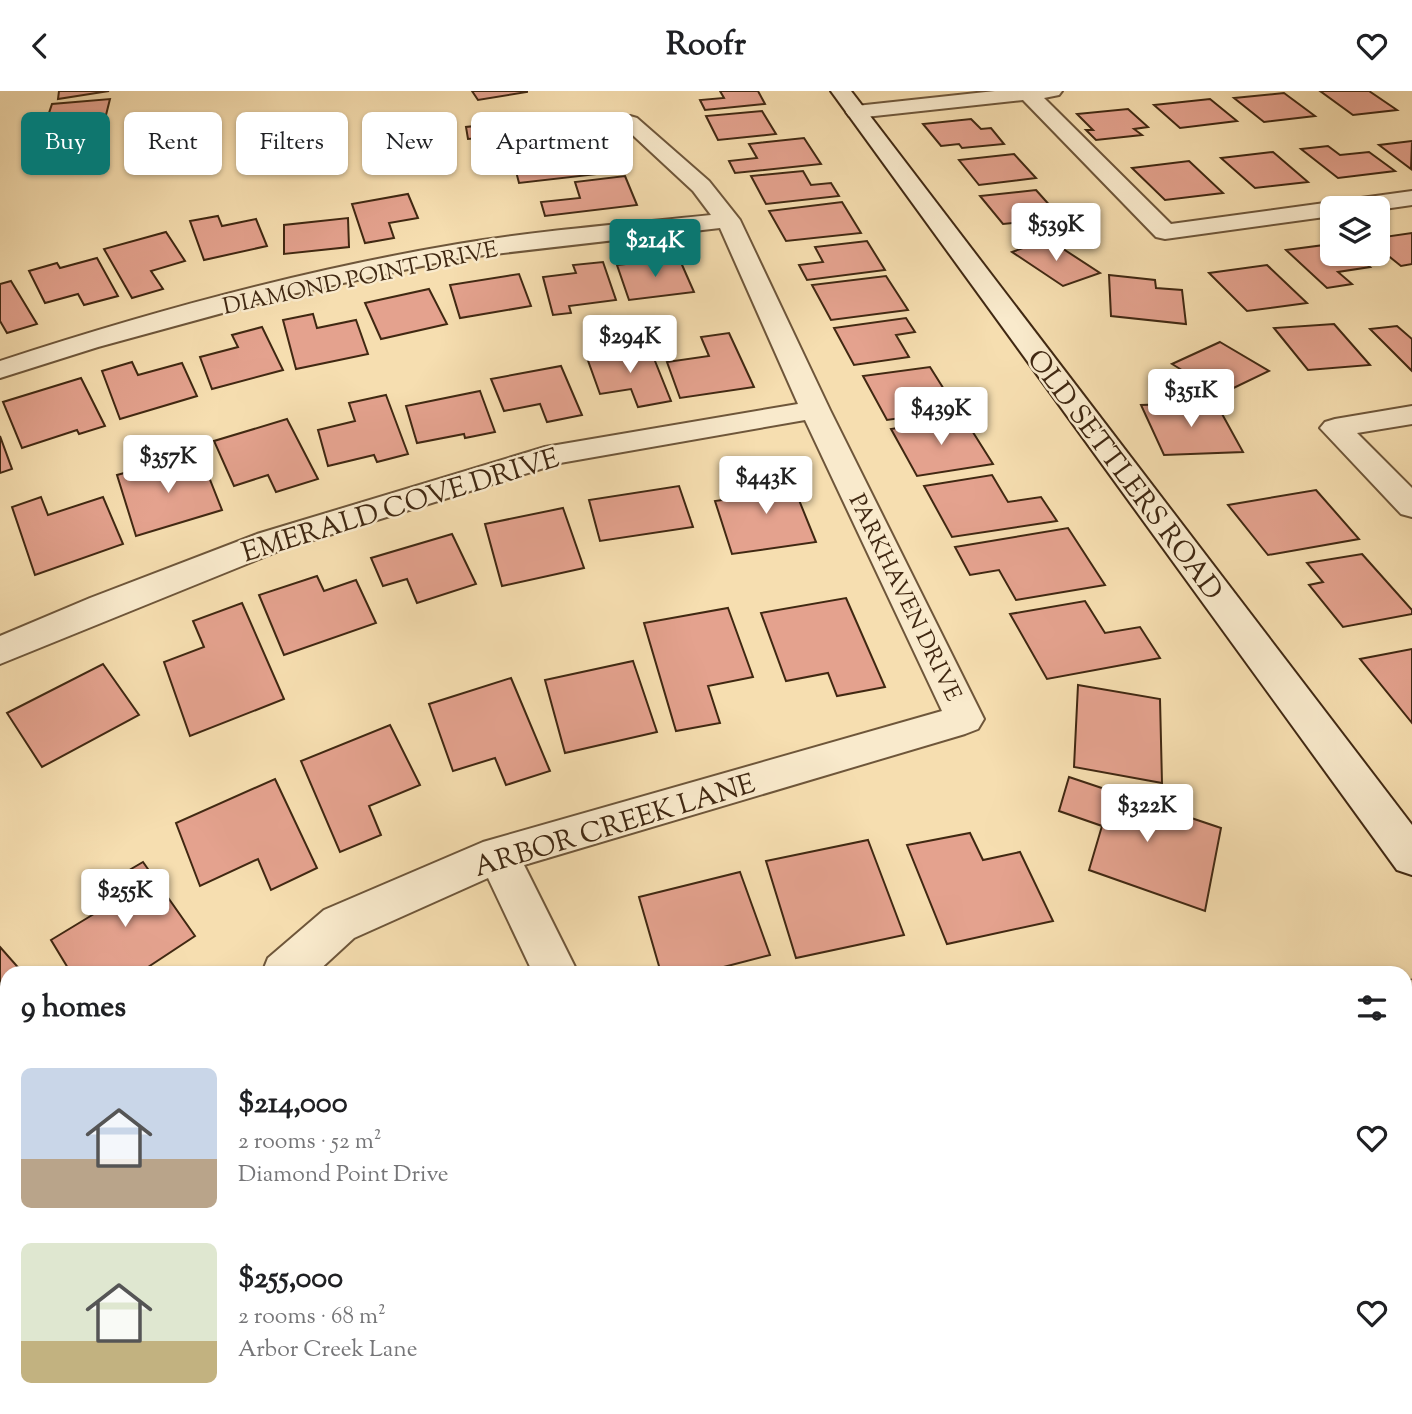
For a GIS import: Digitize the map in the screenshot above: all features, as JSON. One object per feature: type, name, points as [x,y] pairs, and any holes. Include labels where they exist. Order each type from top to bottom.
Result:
[{"type":"street","points":[[848,101],[1056,91]]},
{"type":"street","points":[[1028,94],[1165,232],[1320,211]]},
{"type":"street","name":"OLD SETTLERS ROAD","points":[[848,101],[1412,857]]},
{"type":"street","name":"PARKHAVEN DRIVE","points":[[633,125],[701,185],[728,220],[815,410],[965,719]]},
{"type":"street","points":[[1390,201],[1412,198]]},
{"type":"street","name":"DIAMOND POINT DRIVE","points":[[0,370],[88,341],[288,287],[459,251],[728,220]]},
{"type":"street","name":"EMERALD COVE DRIVE","points":[[0,651],[102,607],[269,542],[556,454],[815,410]]},
{"type":"street","points":[[1412,415],[1335,428],[1412,507]]},
{"type":"street","name":"ARBOR CREEK LANE","points":[[292,966],[338,924],[498,855],[965,719]]},
{"type":"street","points":[[498,855],[553,966]]},
{"type":"building","points":[[59,91],[109,91],[58,99]]},
{"type":"building","points":[[472,91],[527,91],[527,92],[478,100]]},
{"type":"building","points":[[720,91],[758,91],[765,104],[705,110],[700,100],[724,98]]},
{"type":"building","points":[[1320,91],[1369,91],[1397,110],[1353,115]]},
{"type":"building","points":[[1284,93],[1315,116],[1264,122],[1234,98]]},
{"type":"building","points":[[110,99],[107,112],[49,112],[52,104]]},
{"type":"building","points":[[1210,99],[1237,121],[1180,128],[1154,105]]},
{"type":"building","points":[[1128,109],[1148,127],[1134,129],[1142,135],[1096,140],[1086,130],[1093,130],[1077,114]]},
{"type":"building","points":[[762,111],[776,134],[718,140],[706,116]]},
{"type":"building","points":[[971,119],[981,129],[991,128],[1004,144],[962,148],[959,144],[941,146],[923,124]]},
{"type":"building","points":[[471,126],[471,139],[468,139],[466,127]]},
{"type":"building","points":[[804,138],[821,164],[735,173],[729,161],[757,158],[749,144]]},
{"type":"building","points":[[1412,141],[1411,169],[1379,145]]},
{"type":"building","points":[[1328,146],[1340,155],[1369,152],[1395,171],[1338,178],[1301,149]]},
{"type":"building","points":[[1273,152],[1308,182],[1255,188],[1221,158]]},
{"type":"building","points":[[1014,154],[1036,178],[979,185],[959,160]]},
{"type":"building","points":[[1189,161],[1223,193],[1165,200],[1132,168]]},
{"type":"building","points":[[803,171],[811,185],[831,183],[839,196],[766,204],[751,176]]},
{"type":"building","points":[[517,175],[589,175],[519,183]]},
{"type":"building","points":[[625,176],[637,205],[545,216],[541,202],[580,198],[575,182]]},
{"type":"building","points":[[1036,190],[1061,218],[1003,224],[980,196]]},
{"type":"building","points":[[408,194],[418,218],[389,223],[394,238],[365,243],[352,204]]},
{"type":"building","points":[[842,202],[861,233],[786,241],[769,211]]},
{"type":"building","points":[[218,216],[222,226],[256,219],[267,246],[204,260],[190,221]]},
{"type":"building","points":[[348,218],[349,247],[284,254],[284,225]]},
{"type":"building","points":[[166,232],[185,261],[151,271],[163,289],[132,298],[104,249]]},
{"type":"building","points":[[1412,233],[1412,264],[1401,266],[1390,257],[1390,236]]},
{"type":"building","points":[[1048,239],[1100,273],[1063,286],[1012,252]]},
{"type":"building","points":[[867,241],[885,270],[807,280],[799,265],[823,262],[815,247]]},
{"type":"building","points":[[1320,246],[1320,266],[1370,267],[1338,272],[1352,284],[1327,288],[1286,250]]},
{"type":"building","points":[[97,258],[118,296],[84,305],[78,294],[45,303],[29,271],[57,263],[60,268]]},
{"type":"building","points":[[679,258],[694,292],[629,300],[617,265]]},
{"type":"building","points":[[603,262],[616,300],[569,306],[571,313],[553,315],[543,277],[576,273],[573,265]]},
{"type":"building","points":[[1267,265],[1307,303],[1247,311],[1209,273]]},
{"type":"building","points":[[519,274],[531,306],[460,318],[450,285]]},
{"type":"building","points":[[1109,275],[1155,280],[1156,288],[1182,290],[1186,324],[1111,316]]},
{"type":"building","points":[[886,276],[908,310],[831,320],[812,285]]},
{"type":"building","points":[[11,281],[37,324],[7,333],[0,321],[0,284]]},
{"type":"building","points":[[429,289],[447,324],[381,339],[365,303]]},
{"type":"building","points":[[313,314],[317,328],[356,320],[368,354],[296,369],[283,320]]},
{"type":"building","points":[[906,318],[915,332],[896,335],[909,357],[854,365],[834,328]]},
{"type":"building","points":[[1334,324],[1370,365],[1308,370],[1274,328]]},
{"type":"building","points":[[1397,326],[1412,339],[1412,371],[1370,329]]},
{"type":"building","points":[[262,327],[283,370],[212,389],[200,357],[238,347],[232,335]]},
{"type":"building","points":[[729,333],[754,387],[680,398],[667,362],[709,356],[701,337]]},
{"type":"building","points":[[1220,342],[1269,371],[1221,394],[1172,364]]},
{"type":"building","points":[[649,346],[671,401],[638,407],[631,389],[600,394],[586,355]]},
{"type":"building","points":[[132,362],[138,375],[182,363],[197,396],[120,419],[102,371]]},
{"type":"building","points":[[561,366],[582,415],[547,422],[540,404],[504,411],[491,379]]},
{"type":"building","points":[[930,367],[957,410],[887,420],[863,376]]},
{"type":"building","points":[[81,378],[105,426],[79,434],[77,430],[22,448],[3,402]]},
{"type":"building","points":[[480,391],[495,432],[465,438],[464,434],[417,443],[406,406]]},
{"type":"building","points":[[386,395],[408,454],[377,462],[374,455],[328,466],[318,430],[355,421],[349,403]]},
{"type":"building","points":[[1216,403],[1243,452],[1164,455],[1141,405]]},
{"type":"building","points":[[964,418],[993,464],[917,476],[891,429]]},
{"type":"building","points":[[287,419],[318,479],[276,492],[268,475],[234,486],[214,441]]},
{"type":"building","points":[[0,436],[12,469],[0,473]]},
{"type":"building","points":[[201,457],[222,510],[136,536],[117,475],[146,467],[147,472]]},
{"type":"building","points":[[786,468],[816,542],[732,554],[715,501],[764,494],[756,472]]},
{"type":"building","points":[[992,475],[1008,502],[1041,497],[1057,521],[952,537],[924,486]]},
{"type":"building","points":[[679,486],[693,527],[600,541],[589,500]]},
{"type":"building","points":[[1316,490],[1359,539],[1268,555],[1228,505]]},
{"type":"building","points":[[41,497],[48,515],[103,497],[123,544],[35,575],[12,507]]},
{"type":"building","points":[[563,508],[584,568],[502,586],[485,524]]},
{"type":"building","points":[[1068,528],[1105,585],[1016,600],[999,570],[970,575],[955,547]]},
{"type":"building","points":[[452,534],[476,584],[417,603],[407,579],[383,586],[371,558]]},
{"type":"building","points":[[1362,554],[1412,610],[1412,614],[1343,627],[1309,585],[1323,582],[1307,563]]},
{"type":"building","points":[[317,576],[324,591],[356,580],[376,623],[284,655],[259,595]]},
{"type":"building","points":[[846,598],[885,687],[837,696],[828,673],[786,681],[761,613]]},
{"type":"building","points":[[1085,601],[1105,633],[1140,627],[1160,658],[1047,679],[1010,614]]},
{"type":"building","points":[[242,603],[284,699],[190,736],[164,662],[204,647],[193,621]]},
{"type":"building","points":[[728,608],[753,677],[708,686],[720,723],[676,731],[644,623]]},
{"type":"building","points":[[1412,649],[1412,723],[1360,659]]},
{"type":"building","points":[[633,661],[657,732],[565,753],[545,680]]},
{"type":"building","points":[[103,664],[139,715],[42,767],[7,713]]},
{"type":"building","points":[[511,678],[550,771],[506,785],[495,758],[453,771],[429,704]]},
{"type":"building","points":[[1078,685],[1160,699],[1162,783],[1074,767]]},
{"type":"building","points":[[390,725],[420,785],[369,806],[381,835],[340,852],[301,761]]},
{"type":"building","points":[[1069,777],[1221,828],[1205,911],[1089,870],[1102,826],[1059,811]]},
{"type":"building","points":[[275,779],[317,868],[271,890],[258,859],[200,886],[176,823]]},
{"type":"building","points":[[970,833],[983,860],[1020,852],[1053,921],[947,944],[907,845]]},
{"type":"building","points":[[868,840],[904,935],[796,958],[766,861]]},
{"type":"building","points":[[143,862],[195,936],[150,966],[67,966],[51,940],[112,903],[102,886]]},
{"type":"building","points":[[740,872],[770,955],[728,966],[659,966],[639,897]]},
{"type":"building","points":[[0,947],[17,966],[0,966]]}]
